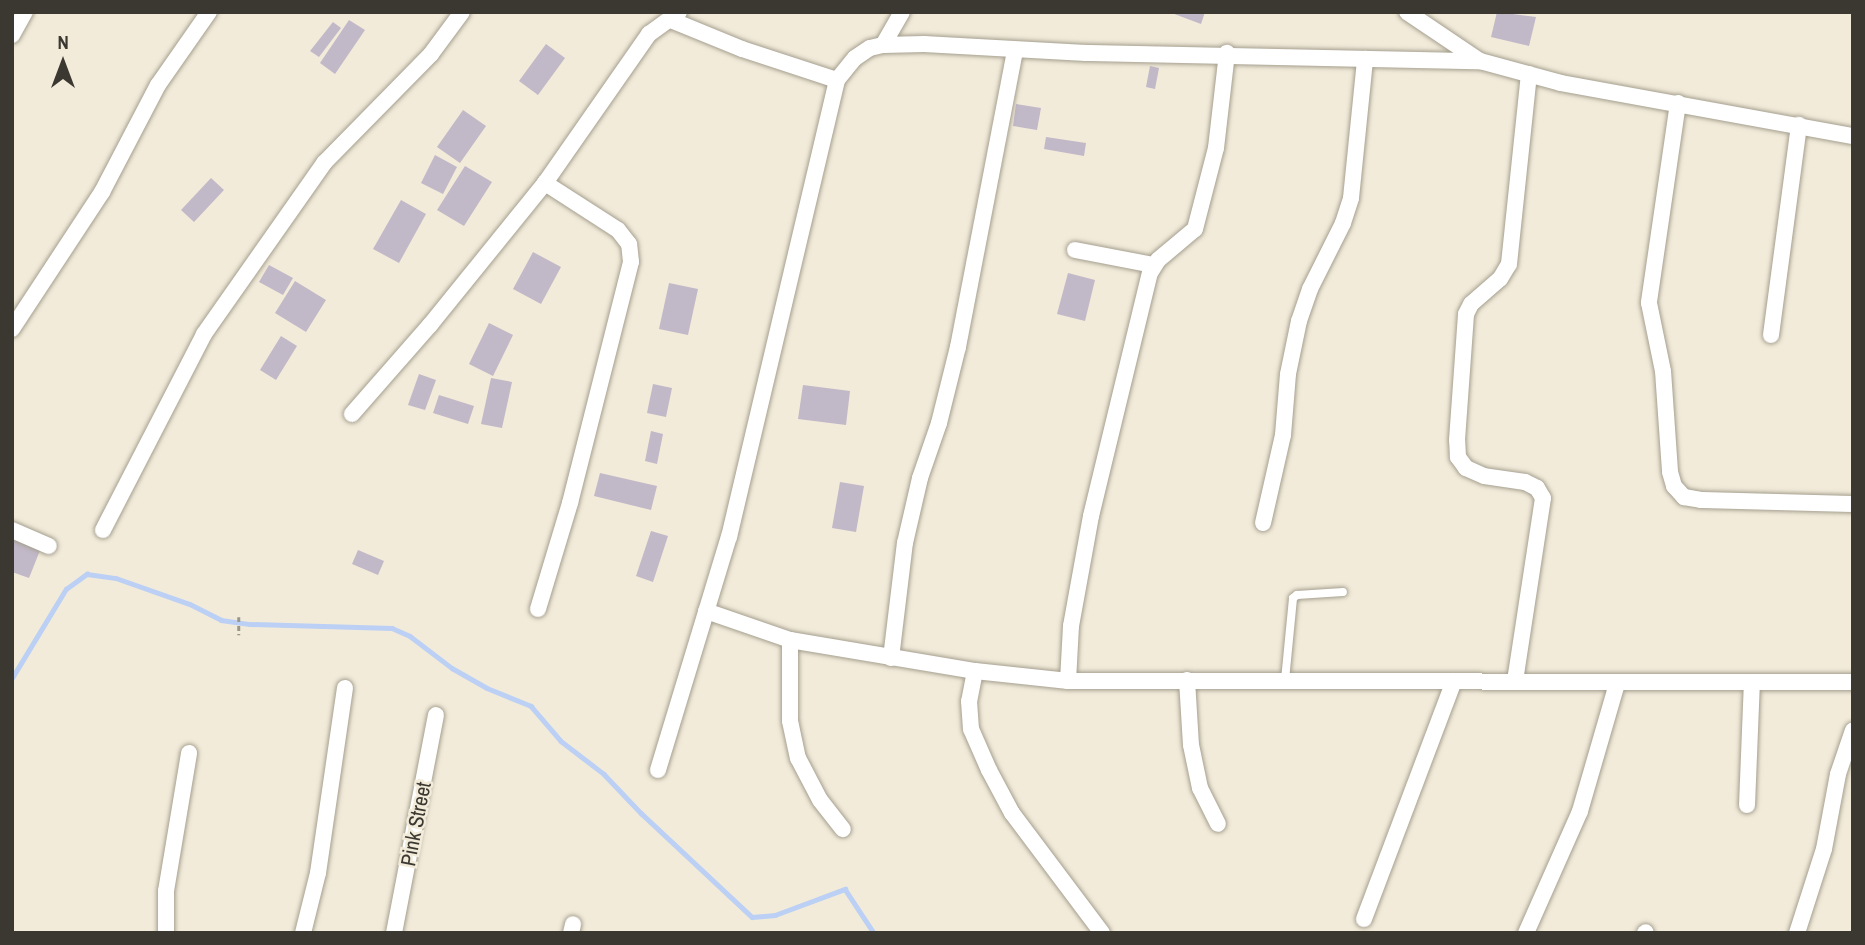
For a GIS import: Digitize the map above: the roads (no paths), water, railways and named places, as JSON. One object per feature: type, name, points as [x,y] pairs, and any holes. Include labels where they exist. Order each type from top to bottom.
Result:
[{"type":"street","points":[[12,35],[25,12]]},
{"type":"street","points":[[12,329],[102,192],[158,85],[209,12]]},
{"type":"street","points":[[103,530],[204,334],[324,163],[431,54],[462,12]]},
{"type":"street","points":[[883,45],[902,12]]},
{"type":"street","points":[[1407,12],[1480,61]]},
{"type":"street","points":[[352,414],[430,325],[545,183],[640,46],[658,26],[675,16],[743,49],[836,80]]},
{"type":"street","points":[[658,770],[729,537],[836,80],[855,58],[870,48],[924,44],[1015,50],[1480,61],[1561,83],[1853,136]]},
{"type":"street","points":[[891,658],[905,542],[920,478],[939,423],[958,347],[1015,50]]},
{"type":"street","points":[[1068,681],[1072,626],[1091,516],[1153,265],[1195,229],[1216,148],[1227,53]]},
{"type":"street","points":[[1263,523],[1283,435],[1288,374],[1299,321],[1310,289],[1329,257],[1351,198],[1365,59]]},
{"type":"street","points":[[1515,681],[1542,498],[1537,488],[1525,482],[1484,477],[1466,468],[1458,457],[1457,440],[1466,314],[1471,304],[1500,279],[1509,264],[1529,74]]},
{"type":"street","points":[[1678,103],[1648,303],[1663,371],[1670,472],[1674,486],[1684,497],[1702,500],[1853,504]]},
{"type":"street","points":[[1771,335],[1798,125]]},
{"type":"street","points":[[538,609],[570,503],[631,262],[629,244],[618,230],[545,183]]},
{"type":"street","points":[[1075,250],[1153,265]]},
{"type":"street","points":[[12,530],[49,546]]},
{"type":"street","points":[[706,611],[790,640],[975,671],[1068,681],[1515,681],[1617,684],[1853,682]]},
{"type":"street","points":[[790,640],[790,721],[798,758],[820,800],[843,829]]},
{"type":"street","points":[[975,671],[969,701],[971,729],[989,770],[1012,813],[1102,933]]},
{"type":"street","points":[[1187,680],[1191,745],[1200,788],[1217,824]]},
{"type":"street","points":[[1364,919],[1454,681]]},
{"type":"street","points":[[1747,805],[1752,682]]},
{"type":"street","points":[[1526,933],[1580,811],[1617,684]]},
{"type":"street","points":[[303,933],[318,873],[345,688]]},
{"type":"street","name":"Pink Street","points":[[394,933],[436,715]]},
{"type":"street","points":[[1797,933],[1824,849],[1838,774],[1853,730]]},
{"type":"street","points":[[166,933],[166,891],[189,752]]},
{"type":"lane","points":[[1285,680],[1293,598],[1297,595],[1343,592]]},
{"type":"waterway","points":[[12,678],[66,589],[87,574],[116,578],[190,604],[221,620],[250,624],[392,628],[410,636],[452,668],[487,688],[531,706],[561,741],[604,774],[641,813],[752,917],[775,915],[845,889],[874,933]]}]
